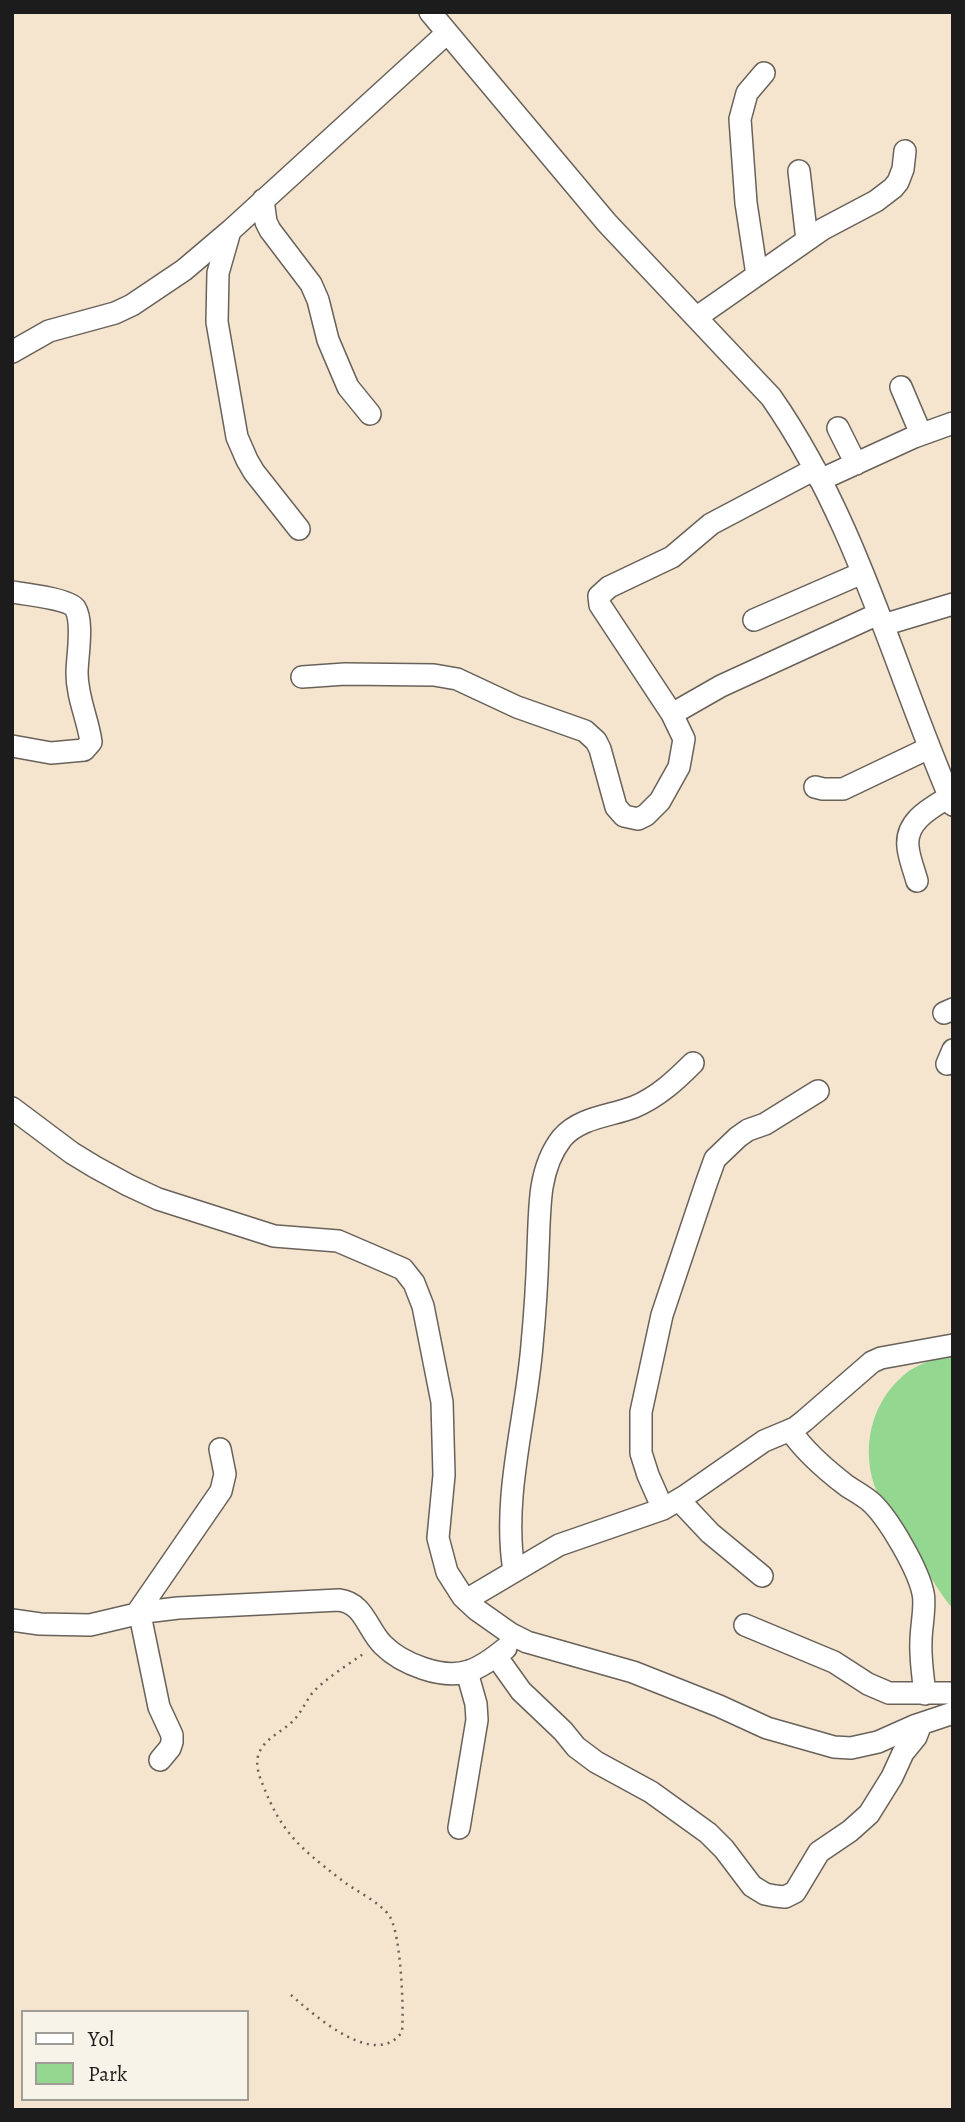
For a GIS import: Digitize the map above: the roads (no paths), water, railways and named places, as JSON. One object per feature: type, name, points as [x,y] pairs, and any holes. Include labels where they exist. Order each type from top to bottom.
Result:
[{"type":"street","points":[[430,12],[607,223],[771,397],[818,475],[881,619],[951,801],[927,810],[911,830],[908,847],[917,881]]},
{"type":"street","points":[[12,352],[49,331],[99,318],[132,305],[184,270],[447,33]]},
{"type":"street","points":[[757,275],[746,203],[740,119],[747,93],[764,73]]},
{"type":"street","points":[[697,317],[807,240],[836,221],[876,201],[893,188],[898,182],[905,151]]},
{"type":"street","points":[[799,171],[807,240]]},
{"type":"street","points":[[263,200],[270,230],[311,284],[328,340],[348,387],[370,414]]},
{"type":"street","points":[[230,231],[218,273],[217,322],[237,438],[254,472],[299,529]]},
{"type":"street","points":[[901,387],[921,435]]},
{"type":"street","points":[[302,677],[345,674],[448,677],[517,707],[585,731],[600,749],[616,807],[624,816],[638,819],[653,810],[669,786],[679,767],[684,739],[672,714],[600,605],[599,596],[609,587],[671,557],[711,524],[818,475],[856,464],[953,424]]},
{"type":"street","points":[[838,428],[856,464]]},
{"type":"street","points":[[754,620],[862,573]]},
{"type":"street","points":[[12,592],[63,602],[76,610],[79,699],[91,743],[84,750],[51,753],[12,746]]},
{"type":"street","points":[[672,714],[721,686],[881,619],[953,604]]},
{"type":"street","points":[[814,787],[843,789],[929,748]]},
{"type":"street","points":[[514,1571],[510,1512],[531,1359],[540,1203],[547,1167],[564,1136],[593,1119],[636,1106],[654,1097],[694,1063]]},
{"type":"street","points":[[762,1576],[671,1504],[648,1475],[641,1453],[639,1425],[662,1315],[715,1159],[748,1130],[765,1124],[818,1091]]},
{"type":"street","points":[[12,1108],[72,1153],[158,1199],[274,1237],[338,1241],[403,1269],[409,1275],[423,1306],[442,1402],[444,1475],[438,1538],[447,1572],[466,1600],[497,1625],[544,1648],[605,1662],[768,1728],[834,1747],[863,1746],[953,1713]]},
{"type":"street","points":[[466,1600],[559,1545],[612,1525],[646,1516],[671,1504],[764,1441],[804,1421],[872,1362],[953,1345]]},
{"type":"street","points":[[790,1430],[813,1457],[848,1487],[873,1503],[912,1564],[924,1599],[920,1644],[925,1694]]},
{"type":"street","points":[[160,1760],[170,1748],[172,1735],[159,1707],[139,1613],[141,1605],[221,1491],[225,1474],[220,1449]]},
{"type":"street","points":[[12,1619],[40,1625],[90,1625],[139,1613],[178,1608],[349,1601],[362,1613],[380,1642],[392,1652],[424,1668],[456,1674],[467,1672],[496,1656],[518,1637]]},
{"type":"street","points":[[745,1625],[834,1662],[867,1684],[890,1693],[953,1693]]},
{"type":"street","points":[[496,1656],[521,1691],[576,1747],[596,1762],[651,1791],[708,1833],[752,1886],[765,1894],[775,1896],[785,1897],[795,1892],[819,1852],[869,1814],[903,1753],[916,1737],[921,1724]]},
{"type":"street","points":[[459,1828],[477,1720],[476,1704],[467,1672]]}]
